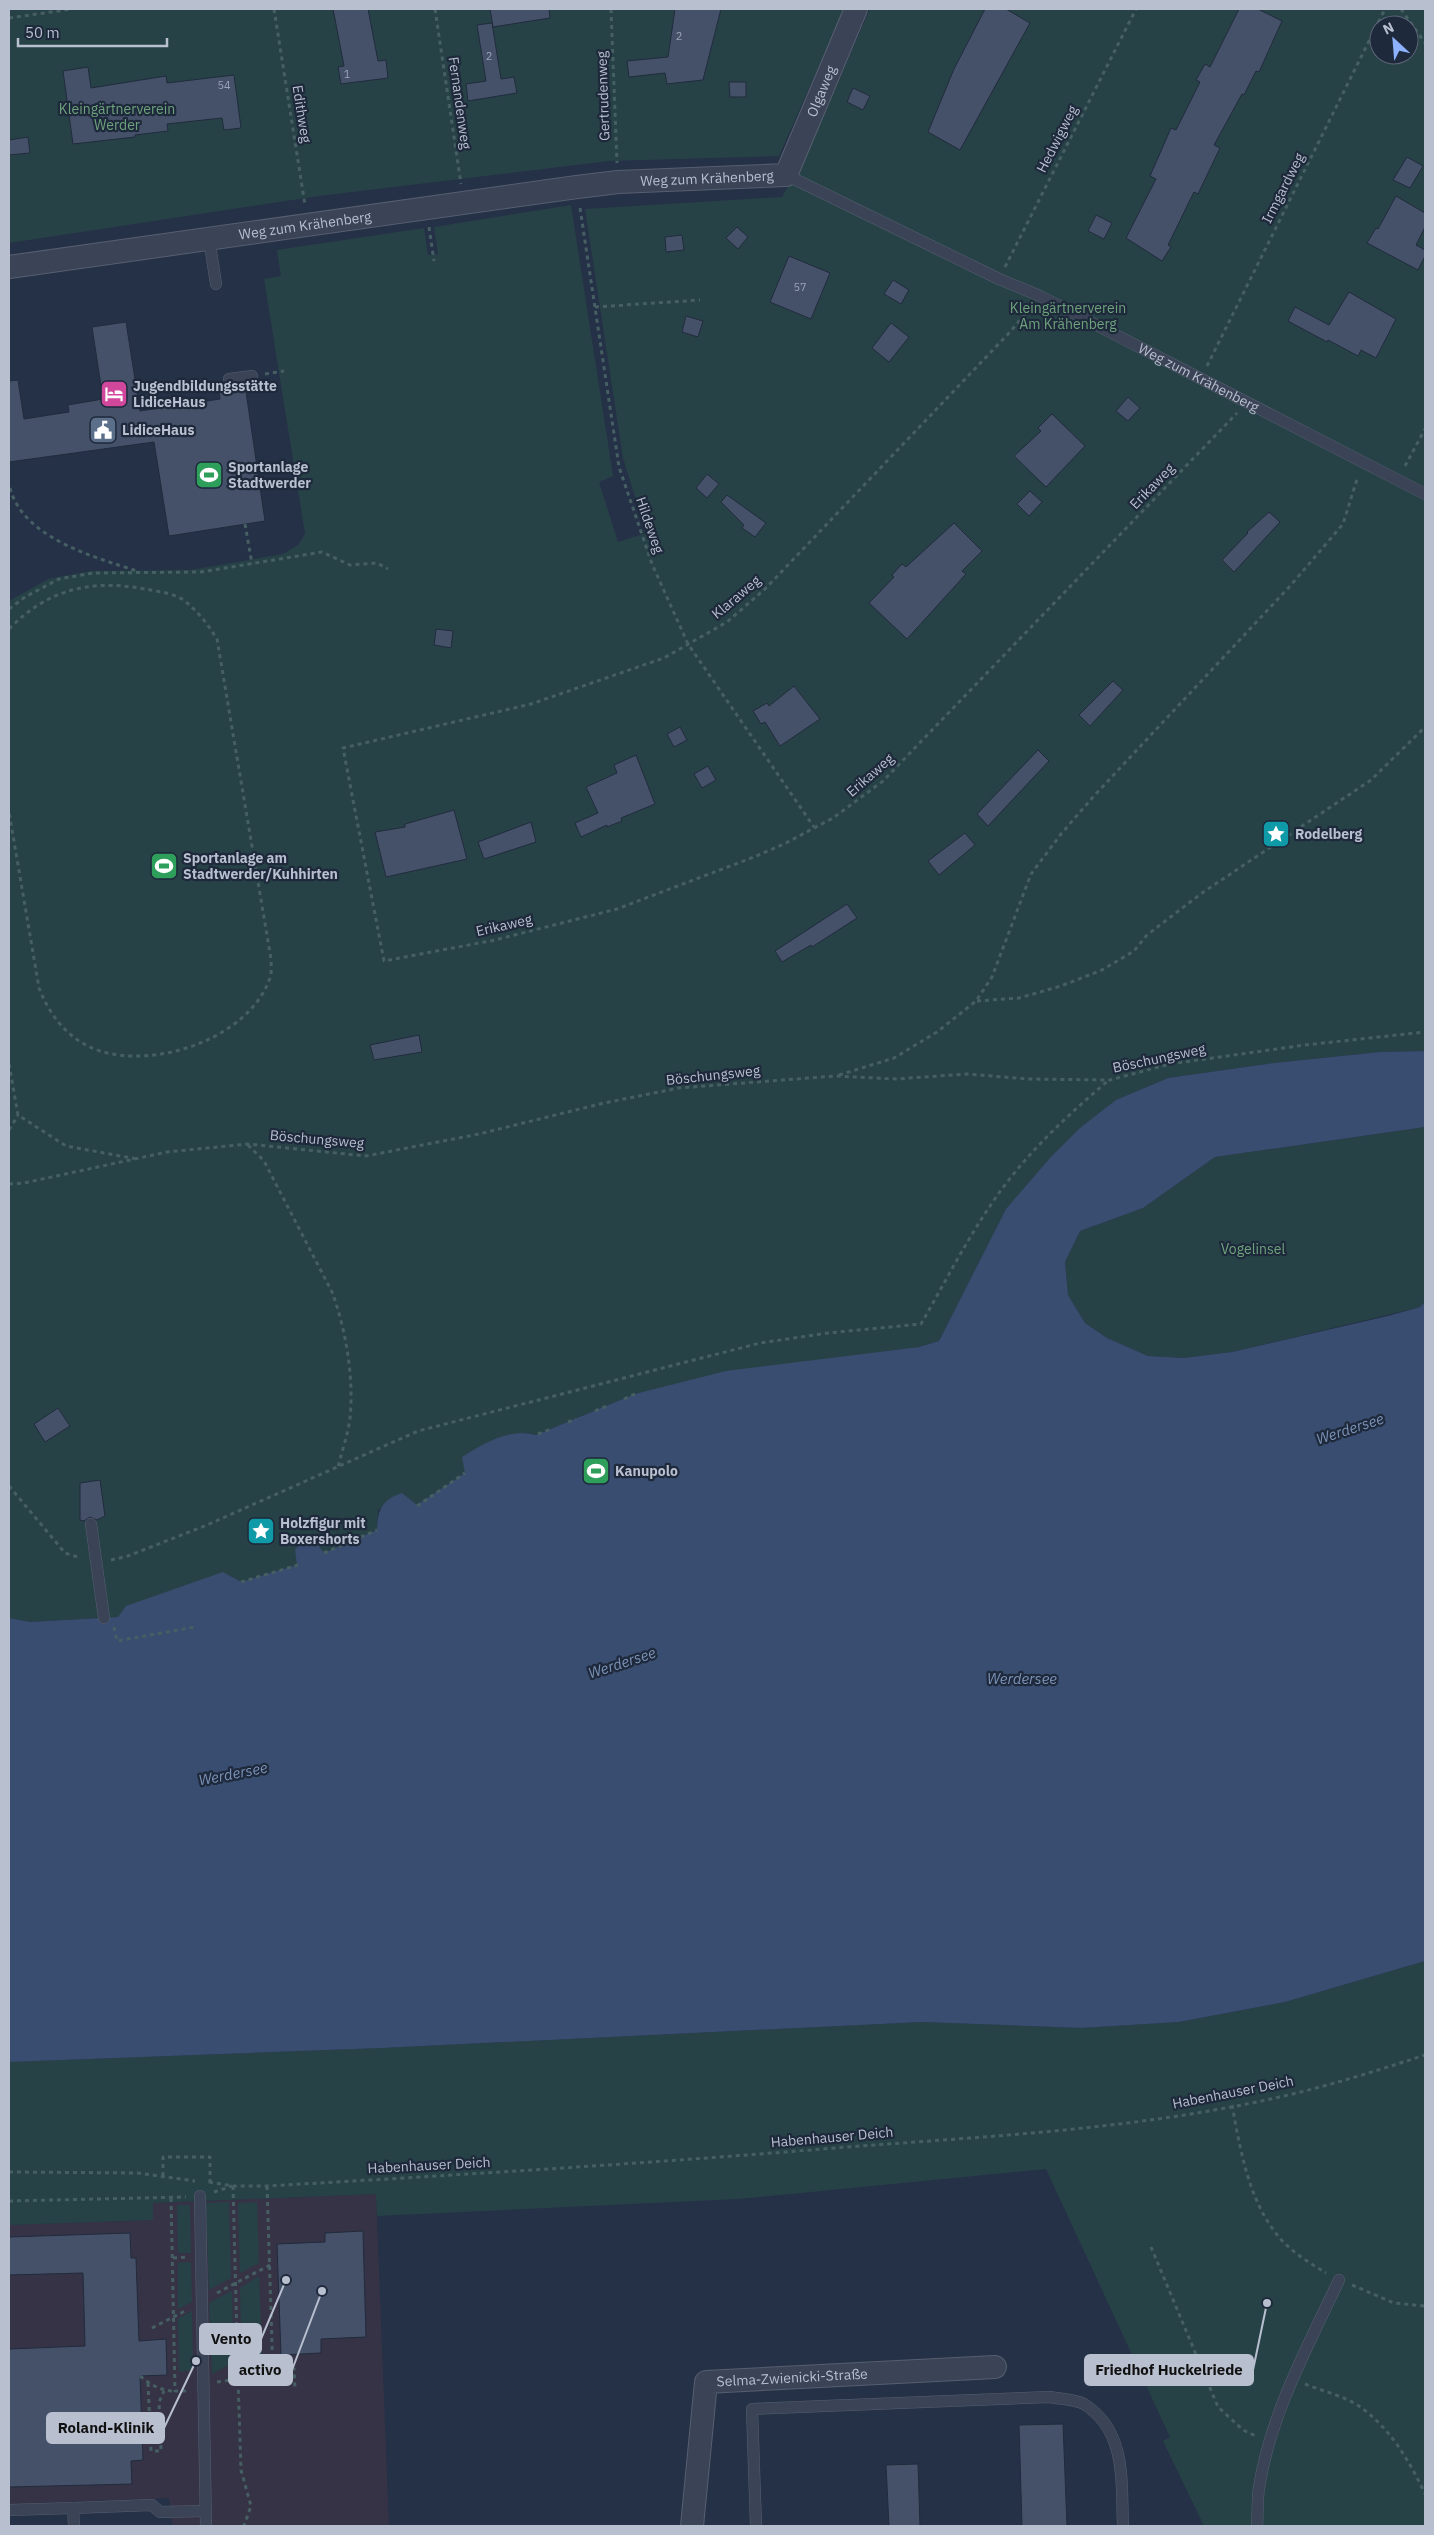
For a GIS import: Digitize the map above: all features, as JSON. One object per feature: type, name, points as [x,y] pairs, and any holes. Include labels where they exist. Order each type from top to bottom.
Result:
[{"type":"street","name":"Olgaweg","points":[[786,174],[856,9]]},
{"type":"street","name":"Weg zum Krähenberg","points":[[9,267],[463,201],[618,182],[786,174]]},
{"type":"street","name":"Selma-Zwienicki-Straße","points":[[692,2526],[706,2382],[994,2367]]},
{"type":"lane","name":"Weg zum Krähenberg","points":[[786,174],[999,279],[1040,296],[1425,494]]},
{"type":"lane","points":[[209,238],[216,284]]},
{"type":"lane","points":[[229,379],[252,376]]},
{"type":"lane","points":[[91,1524],[104,1618]]},
{"type":"lane","points":[[200,2196],[206,2526]]},
{"type":"lane","points":[[1257,2526],[1259,2488],[1270,2444],[1292,2378],[1339,2280]]},
{"type":"lane","points":[[756,2526],[752,2409],[1050,2397],[1083,2403],[1109,2428],[1120,2456],[1123,2526]]},
{"type":"lane","points":[[9,2510],[152,2505],[160,2512],[206,2511]]},
{"type":"lane","points":[[73,2508],[74,2526]]},
{"type":"path","points":[[9,18],[72,9]]},
{"type":"path","name":"Edithweg","points":[[274,9],[307,223]]},
{"type":"path","name":"Fernandenweg","points":[[435,9],[463,201]]},
{"type":"path","name":"Gertrudenweg","points":[[611,9],[618,182]]},
{"type":"path","name":"Hedwigweg","points":[[999,279],[1136,9]]},
{"type":"path","name":"Irmgardweg","points":[[1201,378],[1385,9]]},
{"type":"path","points":[[1401,9],[1425,43]]},
{"type":"path","name":"Hildeweg","points":[[577,187],[619,467],[652,564],[688,644],[814,826]]},
{"type":"path","points":[[426,207],[434,261]]},
{"type":"path","name":"Klaraweg","points":[[384,961],[343,748],[531,704],[664,658],[727,622],[765,590],[1010,332],[1040,296]]},
{"type":"path","points":[[595,307],[700,300]]},
{"type":"path","points":[[266,374],[284,372]]},
{"type":"path","name":"Erikaweg","points":[[384,961],[495,940],[617,909],[754,858],[833,818],[883,781],[1246,403]]},
{"type":"path","points":[[1397,479],[1425,430]]},
{"type":"path","points":[[835,1076],[894,1058],[937,1032],[976,1001],[992,977],[1031,874],[1080,812],[1190,692],[1292,585],[1343,524],[1362,461]]},
{"type":"path","points":[[10,488],[24,514],[46,533],[75,550],[140,572]]},
{"type":"path","points":[[245,524],[252,564]]},
{"type":"path","points":[[9,609],[25,597],[59,579],[93,573],[201,572],[322,552],[350,565],[377,563],[388,569]]},
{"type":"path","points":[[9,629],[24,613],[50,596],[84,587],[119,584],[180,598],[201,615],[217,639],[271,959],[271,977],[256,1002],[217,1037],[192,1047],[164,1054],[137,1056],[99,1051],[69,1034],[48,1011],[39,988],[9,812]]},
{"type":"path","points":[[976,1001],[1019,998],[1061,986],[1102,970],[1126,956],[1134,951],[1146,935],[1202,892],[1371,780],[1425,727]]},
{"type":"path","name":"Böschungsweg","points":[[9,1184],[24,1183],[166,1152],[248,1144],[366,1156],[479,1134],[604,1103],[678,1088],[835,1076],[896,1079],[968,1074],[1110,1080],[1170,1064],[1305,1045],[1425,1032]]},
{"type":"path","points":[[9,1064],[18,1115],[9,1130]]},
{"type":"path","points":[[128,1556],[207,1525],[418,1431],[760,1344],[828,1333],[921,1324],[981,1220],[1016,1172],[1053,1130],[1110,1080]]},
{"type":"path","points":[[18,1115],[66,1146],[139,1159]]},
{"type":"path","points":[[248,1144],[264,1161],[332,1292],[340,1312],[347,1354],[350,1410],[338,1467]]},
{"type":"path","points":[[624,1399],[635,1394]]},
{"type":"path","points":[[595,1410],[607,1406]]},
{"type":"path","points":[[568,1422],[576,1419]]},
{"type":"path","points":[[538,1434],[551,1429]]},
{"type":"path","points":[[417,1506],[466,1473]]},
{"type":"path","points":[[9,1486],[48,1534]]},
{"type":"path","points":[[324,1553],[377,1530]]},
{"type":"path","points":[[241,1582],[298,1565]]},
{"type":"path","points":[[114,1625],[117,1641],[195,1627]]},
{"type":"path","name":"Habenhauser Deich","points":[[238,2379],[233,2186],[267,2186],[733,2157],[1112,2125],[1283,2096],[1374,2072],[1425,2055]]},
{"type":"path","points":[[1232,2105],[1239,2144],[1256,2198],[1276,2232],[1303,2259],[1339,2280],[1394,2303],[1425,2306]]},
{"type":"path","points":[[9,2172],[138,2173],[163,2176],[163,2157],[210,2157],[210,2183]]},
{"type":"path","points":[[267,2186],[274,2375]]},
{"type":"path","points":[[9,2201],[200,2196]]},
{"type":"path","points":[[172,2198],[175,2391]]},
{"type":"path","points":[[1151,2247],[1218,2407],[1243,2430],[1270,2444]]},
{"type":"path","points":[[140,2376],[148,2383],[164,2391],[192,2391],[203,2384],[238,2379],[263,2379],[294,2369],[295,2389]]},
{"type":"path","points":[[1292,2378],[1358,2405],[1388,2431],[1412,2466],[1425,2494]]},
{"type":"path","points":[[238,2379],[240,2470],[251,2506],[244,2526]]},
{"type":"path","points":[[148,2383],[151,2451],[161,2451],[159,2402],[164,2391]]},
{"type":"shaded area","points":[[376,2194],[389,2526],[172,2526],[169,2498],[9,2504],[9,2225],[153,2220],[153,2203]]},
{"type":"green space","name":"Kleingärtnerverein Werder","points":[[9,9],[844,9],[779,156],[609,161],[319,196],[9,243]]},
{"type":"green space","name":"Kleingärtnerverein Am Krähenberg","points":[[870,9],[1425,9],[1425,1051],[1380,1052],[1274,1063],[1168,1078],[1116,1100],[1006,1209],[939,1341],[919,1347],[834,1358],[635,1394],[536,1435],[526,1433],[417,1506],[402,1493],[378,1510],[377,1530],[324,1553],[295,1549],[298,1565],[241,1582],[127,1606],[118,1617],[30,1622],[9,1618],[9,601],[48,579],[91,571],[190,570],[283,554],[298,545],[305,534],[264,279],[281,276],[277,250],[424,228],[428,255],[438,254],[434,227],[571,205],[613,476],[599,482],[618,542],[646,533],[623,458],[585,209],[782,197],[810,147]]},
{"type":"green space","name":"Vogelinsel","points":[[1425,1127],[1425,1302],[1420,1307],[1232,1352],[1184,1358],[1148,1356],[1107,1338],[1085,1323],[1068,1295],[1065,1262],[1080,1231],[1143,1208],[1215,1157]]},
{"type":"green space","points":[[1425,1961],[1425,2526],[1204,2526],[1163,2441],[1170,2437],[1046,2169],[738,2199],[377,2216],[376,2194],[153,2203],[153,2220],[9,2225],[9,2062],[381,2048],[922,2022],[1081,2028],[1179,2022],[1285,2002]]},
{"type":"green space","points":[[229,2202],[231,2278],[209,2290],[206,2203]]},
{"type":"green space","points":[[257,2202],[259,2263],[240,2273],[238,2203]]},
{"type":"green space","points":[[177,2205],[190,2205],[191,2253],[178,2253]]},
{"type":"green space","points":[[191,2262],[192,2302],[178,2309],[178,2263]]},
{"type":"green space","points":[[259,2276],[263,2373],[242,2372],[240,2288]]},
{"type":"green space","points":[[232,2291],[234,2362],[212,2374],[209,2303]]},
{"type":"green space","points":[[192,2311],[193,2370],[179,2372],[178,2319]]},
{"type":"water","name":"Werdersee","points":[[1425,1051],[1425,1127],[1215,1157],[1143,1208],[1080,1231],[1065,1262],[1068,1295],[1085,1323],[1107,1338],[1148,1356],[1184,1358],[1232,1352],[1388,1316],[1420,1307],[1425,1302],[1425,1961],[1285,2002],[1179,2022],[1081,2028],[922,2022],[381,2048],[9,2062],[9,1618],[30,1622],[118,1617],[126,1606],[223,1572],[241,1582],[297,1565],[295,1549],[304,1542],[315,1541],[324,1553],[377,1530],[380,1511],[389,1499],[402,1493],[417,1505],[465,1473],[462,1457],[488,1442],[507,1435],[526,1433],[536,1435],[635,1394],[726,1371],[919,1347],[939,1341],[1006,1209],[1050,1158],[1080,1128],[1116,1100],[1168,1078],[1274,1063],[1380,1052]]},
{"type":"building","points":[[333,9],[368,9],[378,61],[386,60],[388,78],[341,84],[338,67],[344,66]]},
{"type":"building","points":[[490,9],[549,9],[550,18],[493,27]]},
{"type":"building","points":[[675,9],[721,9],[703,80],[667,84],[665,73],[629,77],[627,61],[668,57]]},
{"type":"building","points":[[985,9],[1006,9],[1030,23],[960,150],[928,132],[954,69]]},
{"type":"building","points":[[1239,9],[1258,9],[1282,21],[1259,72],[1256,71],[1214,145],[1220,148],[1198,194],[1194,192],[1168,245],[1171,247],[1162,261],[1126,238],[1156,179],[1150,176],[1171,128],[1176,130],[1200,82],[1196,80],[1205,64],[1210,67]]},
{"type":"building","points":[[492,23],[501,79],[514,77],[517,93],[468,101],[466,84],[486,81],[477,25]]},
{"type":"building","points":[[88,67],[91,88],[166,76],[167,83],[234,75],[241,128],[224,130],[222,118],[167,124],[168,131],[135,135],[135,137],[73,144],[63,71]]},
{"type":"building","points":[[729,82],[746,82],[746,97],[730,97]]},
{"type":"building","points":[[853,88],[870,96],[863,110],[847,102]]},
{"type":"building","points":[[28,137],[30,153],[9,155],[9,140]]},
{"type":"building","points":[[1407,157],[1423,166],[1410,188],[1393,180]]},
{"type":"building","points":[[1396,196],[1425,213],[1425,227],[1416,245],[1425,250],[1425,256],[1418,270],[1367,243],[1376,228],[1378,229]]},
{"type":"building","points":[[1096,215],[1112,223],[1104,239],[1088,231]]},
{"type":"building","points":[[737,227],[748,237],[738,249],[726,238]]},
{"type":"building","points":[[682,235],[684,250],[666,252],[665,237]]},
{"type":"building","points":[[789,256],[830,273],[811,319],[770,302]]},
{"type":"building","points":[[893,280],[909,290],[901,304],[884,294]]},
{"type":"building","points":[[1349,292],[1396,319],[1376,358],[1361,350],[1358,356],[1288,321],[1295,307],[1329,325]]},
{"type":"building","points":[[686,316],[703,321],[698,337],[682,332]]},
{"type":"building","points":[[126,322],[140,411],[220,399],[218,385],[245,385],[265,521],[169,536],[154,442],[9,462],[9,381],[18,380],[24,419],[69,412],[68,405],[103,399],[92,327]]},
{"type":"building","points":[[891,323],[909,337],[889,362],[872,348]]},
{"type":"building","points":[[1128,397],[1140,408],[1128,421],[1116,411]]},
{"type":"building","points":[[1052,414],[1085,446],[1046,487],[1014,456],[1041,431],[1038,428]]},
{"type":"building","points":[[707,474],[719,484],[707,498],[696,488]]},
{"type":"building","points":[[1030,491],[1042,502],[1029,516],[1017,504]]},
{"type":"building","points":[[727,495],[766,523],[755,537],[742,528],[744,525],[721,502]]},
{"type":"building","points":[[1269,512],[1280,522],[1234,572],[1222,560],[1247,532]]},
{"type":"building","points":[[954,523],[982,551],[962,571],[966,574],[907,639],[869,603],[894,577],[892,575],[902,564],[906,567]]},
{"type":"building","points":[[436,629],[453,631],[451,648],[434,645]]},
{"type":"building","points":[[1113,681],[1123,690],[1090,726],[1079,715]]},
{"type":"building","points":[[794,686],[820,719],[780,746],[765,722],[761,724],[753,711],[767,703],[769,706]]},
{"type":"building","points":[[680,727],[687,740],[674,747],[667,734]]},
{"type":"building","points":[[1038,750],[1049,761],[988,826],[977,814]]},
{"type":"building","points":[[636,755],[655,804],[621,818],[622,821],[607,827],[607,825],[581,837],[575,823],[598,813],[586,787],[617,773],[614,765]]},
{"type":"building","points":[[708,766],[716,780],[702,788],[694,774]]},
{"type":"building","points":[[454,810],[467,859],[386,877],[375,832],[405,827],[405,824]]},
{"type":"building","points":[[531,822],[536,842],[484,859],[478,842]]},
{"type":"building","points":[[965,833],[975,845],[939,875],[928,861]]},
{"type":"building","points":[[847,904],[857,918],[812,947],[811,945],[782,962],[775,951]]},
{"type":"building","points":[[419,1035],[422,1052],[374,1060],[370,1045]]},
{"type":"building","points":[[58,1408],[70,1426],[45,1442],[34,1424]]},
{"type":"building","points":[[100,1480],[105,1516],[97,1520],[90,1517],[84,1521],[80,1520],[80,1483]]},
{"type":"building","points":[[363,2231],[366,2337],[321,2339],[321,2353],[281,2355],[277,2244],[325,2242],[325,2233]]},
{"type":"building","points":[[130,2233],[131,2258],[136,2258],[139,2341],[166,2339],[167,2375],[140,2376],[143,2460],[131,2461],[132,2484],[9,2487],[9,2349],[85,2346],[83,2273],[9,2275],[9,2237]]},
{"type":"building","points":[[1063,2424],[1067,2526],[1022,2526],[1019,2425]]},
{"type":"building","points":[[918,2464],[920,2526],[889,2526],[886,2465]]},
{"type":"place","name":"Jugendbildungsstätte LidiceHaus","points":[[114,394]]},
{"type":"place","name":"LidiceHaus","points":[[103,430]]},
{"type":"place","name":"Sportanlage Stadtwerder","points":[[209,475]]},
{"type":"place","name":"Rodelberg","points":[[1276,834]]},
{"type":"place","name":"Sportanlage am Stadtwerder/Kuhhirten","points":[[164,866]]},
{"type":"place","name":"Kanupolo","points":[[596,1471]]},
{"type":"place","name":"Holzfigur mit Boxershorts","points":[[261,1531]]},
{"type":"place","name":"Vento","points":[[286,2280]]},
{"type":"place","name":"activo","points":[[322,2291]]},
{"type":"place","name":"Friedhof Huckelriede","points":[[1267,2303]]},
{"type":"place","name":"Roland-Klinik","points":[[196,2361]]}]
